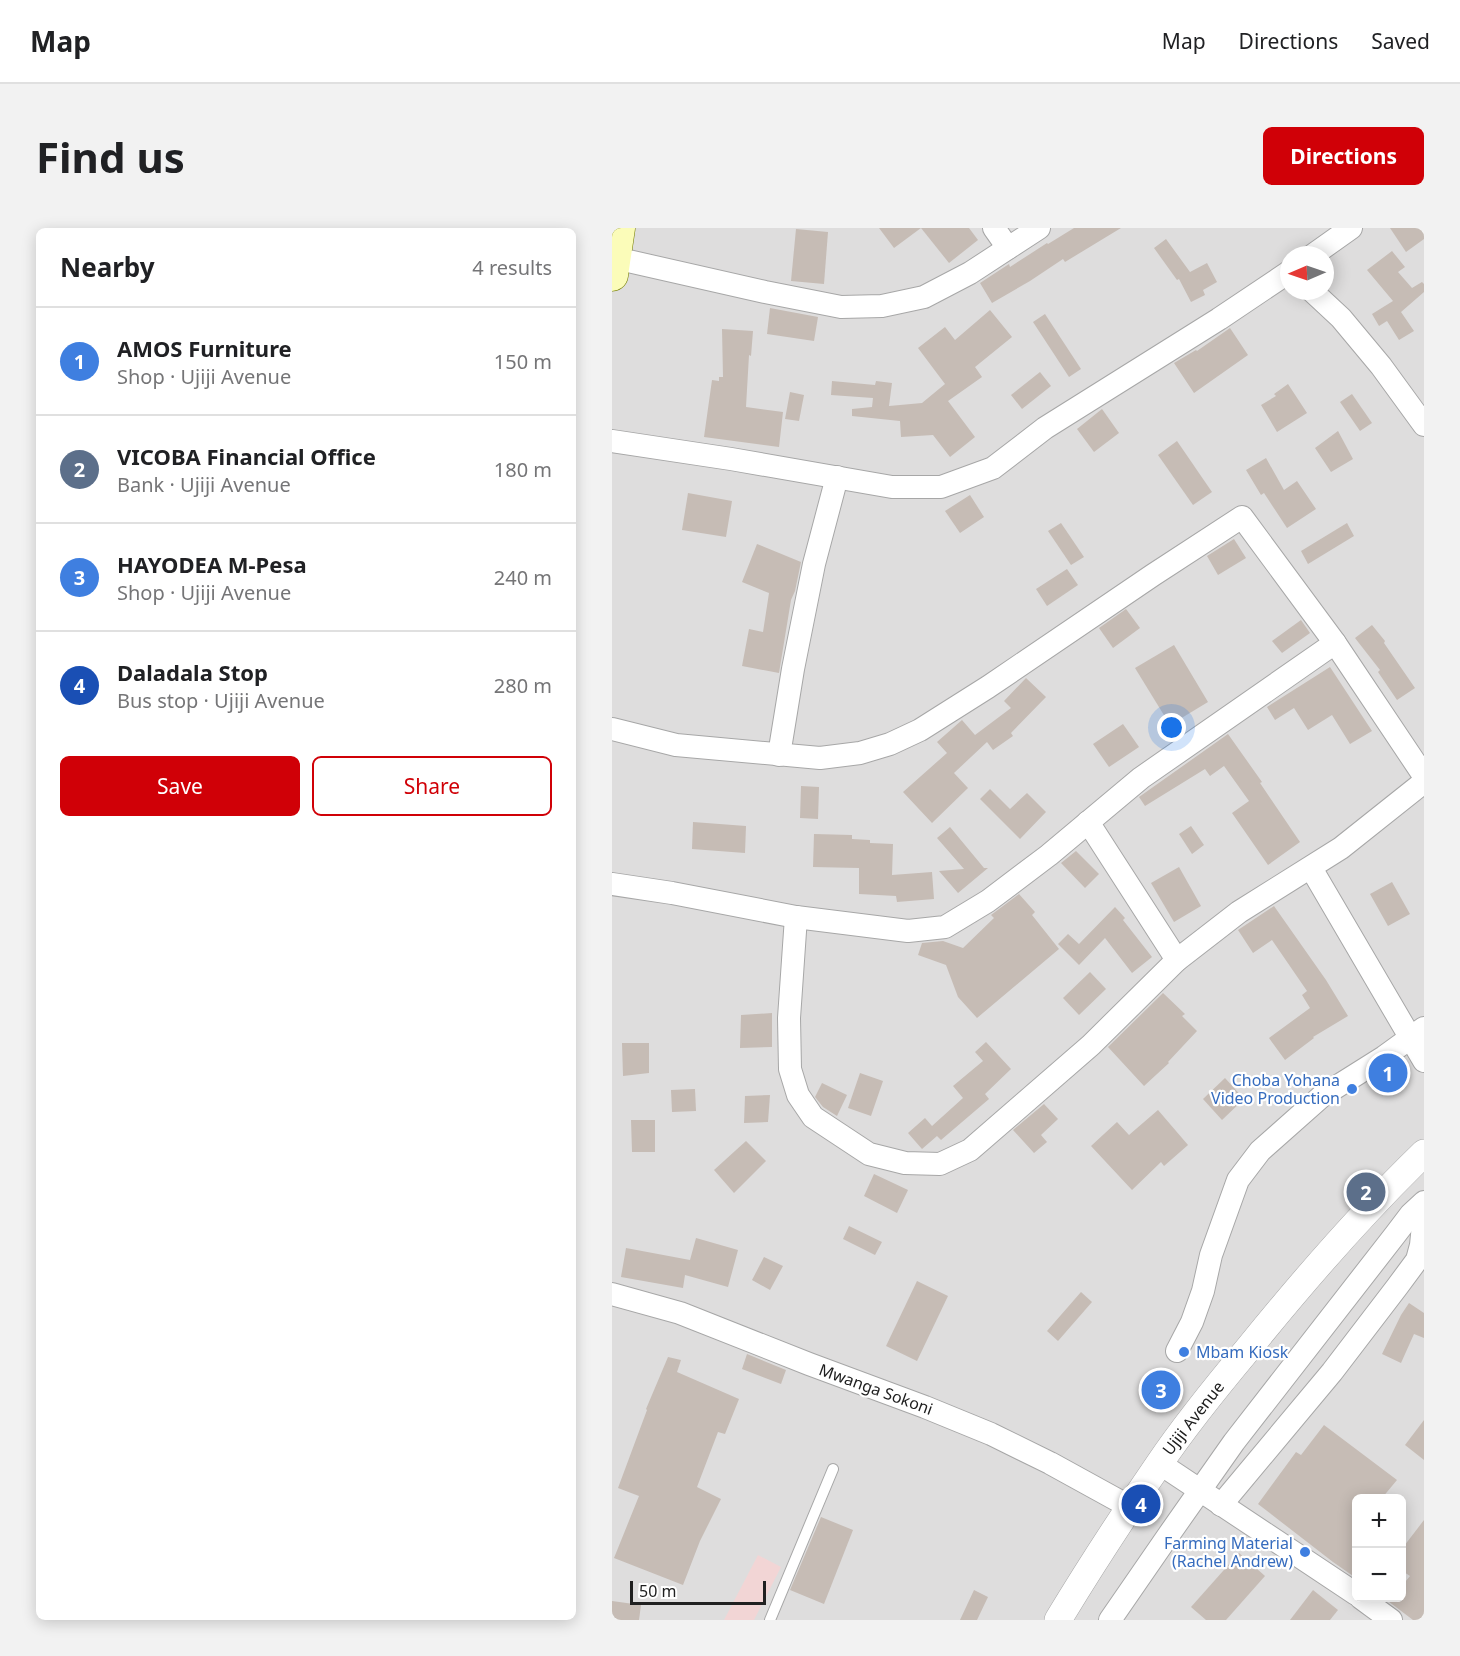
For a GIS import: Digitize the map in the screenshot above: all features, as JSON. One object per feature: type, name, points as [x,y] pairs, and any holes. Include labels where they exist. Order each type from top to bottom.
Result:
[{"type":"street","points":[[994,228],[1008,248]]},
{"type":"street","points":[[615,254],[753,290],[841,307],[882,306],[924,297],[970,273],[1039,228]]},
{"type":"street","points":[[1326,246],[1351,228]]},
{"type":"street","points":[[612,441],[892,487],[941,487],[993,468],[1045,428],[1280,278]]},
{"type":"street","points":[[1322,300],[1341,318],[1381,366],[1424,425]]},
{"type":"street","points":[[779,755],[814,564],[837,477]]},
{"type":"street","points":[[612,729],[676,745],[820,758],[860,753],[890,744],[921,730],[1242,517],[1335,643],[1424,776]]},
{"type":"street","points":[[612,884],[796,917],[908,931],[945,927],[988,901],[1049,855],[1141,778],[1335,643]]},
{"type":"street","points":[[796,917],[789,1018],[789,1069],[798,1095],[813,1117],[868,1154],[904,1163],[940,1164],[970,1150],[1091,1045],[1177,960],[1239,912],[1341,849],[1424,782]]},
{"type":"street","points":[[1088,822],[1177,960]]},
{"type":"street","points":[[1311,868],[1417,1033],[1424,1061]]},
{"type":"street","points":[[1177,1351],[1192,1322],[1203,1291],[1210,1255],[1238,1180],[1260,1151],[1322,1096],[1417,1033]]},
{"type":"street","name":"Ujiji Avenue","points":[[1058,1620],[1159,1463],[1198,1410],[1285,1303],[1385,1191],[1424,1153]]},
{"type":"street","points":[[1385,1191],[1420,1217]]},
{"type":"street","points":[[1110,1620],[1234,1442],[1420,1217]]},
{"type":"street","points":[[1221,1505],[1332,1371],[1417,1260],[1421,1245],[1420,1217]]},
{"type":"street","name":"Mwanga Sokoni","points":[[612,1294],[680,1312],[991,1434],[1130,1507]]},
{"type":"street","points":[[1159,1463],[1352,1591]]},
{"type":"street","points":[[1366,1602],[1391,1620]]},
{"type":"lane","points":[[770,1620],[833,1469]]},
{"type":"shaded area","points":[[612,228],[1424,228],[1424,1620],[612,1620]]},
{"type":"shaded area","points":[[758,1555],[781,1567],[754,1620],[724,1620]]},
{"type":"building","points":[[879,228],[921,228],[894,248]]},
{"type":"building","points":[[921,228],[969,228],[978,240],[949,263]]},
{"type":"building","points":[[1074,228],[1121,228],[1065,262],[1063,259],[992,303],[980,283]]},
{"type":"building","points":[[1390,228],[1424,228],[1424,239],[1406,252]]},
{"type":"building","points":[[796,229],[828,232],[824,284],[791,281]]},
{"type":"building","points":[[1166,239],[1190,272],[1207,263],[1217,282],[1203,290],[1205,295],[1191,302],[1179,279],[1177,280],[1154,248]]},
{"type":"building","points":[[1392,251],[1405,267],[1398,272],[1412,288],[1422,282],[1424,284],[1424,292],[1401,312],[1414,331],[1399,340],[1387,321],[1379,326],[1372,314],[1393,301],[1367,270]]},
{"type":"building","points":[[770,308],[818,317],[814,341],[767,334]]},
{"type":"building","points":[[990,310],[1012,337],[975,367],[982,377],[948,401],[975,437],[950,457],[933,435],[901,437],[900,421],[852,416],[852,409],[872,407],[873,398],[831,395],[832,381],[875,385],[876,381],[892,383],[889,406],[922,403],[945,384],[918,348],[945,327],[955,340]]},
{"type":"building","points":[[1045,314],[1081,369],[1069,377],[1033,322]]},
{"type":"building","points":[[1230,328],[1248,355],[1194,393],[1174,363],[1197,351]]},
{"type":"building","points":[[722,329],[753,331],[746,407],[783,412],[779,447],[704,437],[712,380],[719,381],[719,377],[723,377]]},
{"type":"building","points":[[1040,372],[1051,386],[1022,409],[1011,395]]},
{"type":"building","points":[[1288,384],[1307,413],[1277,432],[1261,405],[1276,396],[1274,394]]},
{"type":"building","points":[[790,392],[804,395],[799,421],[785,419]]},
{"type":"building","points":[[1352,394],[1372,423],[1360,431],[1340,402]]},
{"type":"building","points":[[1102,409],[1119,433],[1094,452],[1077,429]]},
{"type":"building","points":[[1338,431],[1353,459],[1331,472],[1315,448]]},
{"type":"building","points":[[1177,441],[1212,492],[1193,505],[1158,455]]},
{"type":"building","points":[[1266,458],[1284,490],[1297,481],[1316,509],[1287,528],[1264,493],[1261,495],[1246,470]]},
{"type":"building","points":[[688,493],[732,501],[726,537],[682,530]]},
{"type":"building","points":[[970,495],[984,517],[960,533],[945,511]]},
{"type":"building","points":[[1061,523],[1084,557],[1071,565],[1048,531]]},
{"type":"building","points":[[1347,523],[1354,536],[1308,564],[1301,551]]},
{"type":"building","points":[[1234,539],[1246,558],[1218,575],[1207,556]]},
{"type":"building","points":[[757,544],[801,562],[791,600],[779,673],[742,666],[749,629],[763,632],[769,593],[742,582]]},
{"type":"building","points":[[1067,569],[1078,585],[1047,606],[1036,589]]},
{"type":"building","points":[[1126,609],[1140,628],[1113,648],[1099,628]]},
{"type":"building","points":[[1301,620],[1310,633],[1282,653],[1272,641]]},
{"type":"building","points":[[1372,625],[1415,688],[1397,700],[1378,672],[1380,670],[1355,638]]},
{"type":"building","points":[[1174,645],[1208,702],[1170,725],[1135,668]]},
{"type":"building","points":[[1330,667],[1372,731],[1350,744],[1332,715],[1308,730],[1294,708],[1275,720],[1267,707]]},
{"type":"building","points":[[1026,678],[1046,697],[1011,733],[1013,736],[993,750],[987,742],[954,773],[968,788],[932,823],[903,792],[947,753],[937,742],[962,720],[975,735],[1011,708],[1004,701]]},
{"type":"building","points":[[1123,724],[1139,747],[1109,767],[1093,744]]},
{"type":"building","points":[[1228,734],[1300,842],[1268,865],[1232,813],[1249,801],[1224,766],[1210,776],[1205,769],[1145,806],[1139,797]]},
{"type":"building","points":[[801,786],[819,787],[818,819],[800,818]]},
{"type":"building","points":[[990,789],[1010,809],[1027,793],[1046,812],[1020,839],[980,799]]},
{"type":"building","points":[[693,822],[746,826],[745,853],[692,849]]},
{"type":"building","points":[[1191,826],[1204,845],[1192,854],[1179,834]]},
{"type":"building","points":[[950,827],[984,868],[988,868],[958,893],[939,871],[964,869],[937,838]]},
{"type":"building","points":[[814,834],[852,835],[852,839],[870,840],[870,843],[893,844],[892,875],[932,872],[934,899],[897,902],[896,896],[859,894],[859,868],[813,867]]},
{"type":"building","points":[[1076,851],[1099,874],[1085,888],[1061,863]]},
{"type":"building","points":[[1179,867],[1201,906],[1174,922],[1151,883]]},
{"type":"building","points":[[1392,882],[1410,914],[1388,926],[1370,894]]},
{"type":"building","points":[[1019,894],[1035,912],[1032,915],[1059,949],[977,1018],[958,997],[946,965],[918,955],[922,943],[943,941],[963,948],[994,918],[991,915]]},
{"type":"building","points":[[1274,906],[1326,980],[1348,1016],[1313,1037],[1285,1060],[1269,1038],[1310,1008],[1302,995],[1307,991],[1272,940],[1253,953],[1238,930]]},
{"type":"building","points":[[1115,907],[1152,957],[1132,973],[1105,938],[1079,965],[1058,944],[1068,934],[1079,944]]},
{"type":"building","points":[[1090,972],[1106,989],[1079,1015],[1063,998]]},
{"type":"building","points":[[1163,993],[1185,1014],[1182,1016],[1197,1031],[1169,1063],[1144,1086],[1108,1047]]},
{"type":"building","points":[[772,1013],[772,1047],[740,1048],[741,1015]]},
{"type":"building","points":[[986,1042],[1011,1069],[985,1094],[989,1099],[941,1140],[937,1136],[922,1149],[908,1133],[925,1118],[932,1126],[963,1098],[953,1086],[983,1061],[975,1052]]},
{"type":"building","points":[[622,1043],[649,1043],[649,1073],[623,1076]]},
{"type":"building","points":[[860,1073],[883,1081],[871,1116],[848,1108]]},
{"type":"building","points":[[1225,1078],[1244,1099],[1222,1120],[1203,1099]]},
{"type":"building","points":[[822,1083],[847,1095],[837,1116],[823,1107],[815,1097]]},
{"type":"building","points":[[695,1089],[696,1111],[672,1112],[671,1090]]},
{"type":"building","points":[[770,1095],[768,1122],[744,1123],[745,1096]]},
{"type":"building","points":[[1044,1104],[1058,1119],[1041,1135],[1047,1142],[1034,1153],[1013,1130]]},
{"type":"building","points":[[1158,1110],[1188,1145],[1164,1166],[1161,1162],[1132,1190],[1091,1146],[1117,1122],[1129,1135]]},
{"type":"building","points":[[631,1120],[655,1120],[655,1152],[632,1152]]},
{"type":"building","points":[[746,1141],[766,1161],[734,1193],[714,1170]]},
{"type":"building","points":[[874,1174],[908,1190],[897,1213],[864,1196]]},
{"type":"building","points":[[849,1226],[882,1242],[875,1255],[843,1239]]},
{"type":"building","points":[[696,1238],[738,1250],[728,1287],[685,1275],[683,1288],[621,1277],[626,1248],[690,1260]]},
{"type":"building","points":[[764,1257],[783,1266],[770,1290],[752,1280]]},
{"type":"building","points":[[917,1281],[948,1296],[917,1361],[886,1346]]},
{"type":"building","points":[[1081,1292],[1092,1302],[1058,1341],[1047,1331]]},
{"type":"building","points":[[1409,1303],[1424,1313],[1424,1338],[1414,1334],[1401,1363],[1382,1354]]},
{"type":"building","points":[[747,1354],[786,1370],[781,1384],[742,1369]]},
{"type":"building","points":[[668,1357],[681,1360],[677,1372],[739,1399],[725,1434],[718,1432],[697,1487],[721,1499],[700,1541],[683,1585],[614,1558],[639,1496],[618,1488],[646,1409]]},
{"type":"building","points":[[1424,1420],[1424,1460],[1405,1445]]},
{"type":"building","points":[[1324,1425],[1397,1480],[1385,1494],[1352,1494],[1352,1575],[1258,1504],[1296,1452],[1301,1455]]},
{"type":"building","points":[[821,1517],[853,1530],[824,1604],[790,1590]]},
{"type":"building","points":[[1424,1520],[1424,1620],[1413,1620],[1389,1602],[1406,1602],[1406,1581],[1410,1576],[1406,1573],[1406,1543]]},
{"type":"building","points":[[1239,1553],[1265,1576],[1226,1620],[1206,1620],[1191,1607]]},
{"type":"building","points":[[974,1590],[988,1597],[977,1620],[960,1620]]},
{"type":"building","points":[[1313,1590],[1338,1610],[1330,1620],[1290,1620]]},
{"type":"building","points":[[612,1601],[641,1605],[639,1620],[612,1620]]},
{"type":"place","name":"AMOS Furniture","points":[[1388,1073]]},
{"type":"place","name":"Choba Yohana Video Production","points":[[1352,1089]]},
{"type":"place","name":"VICOBA Financial Office","points":[[1366,1192]]},
{"type":"place","name":"Mbam Kiosk","points":[[1184,1352]]},
{"type":"place","name":"HAYODEA M-Pesa","points":[[1161,1390]]},
{"type":"place","name":"Daladala Stop","points":[[1141,1504]]},
{"type":"place","name":"Farming Material (Rachel Andrew)","points":[[1305,1552]]}]
